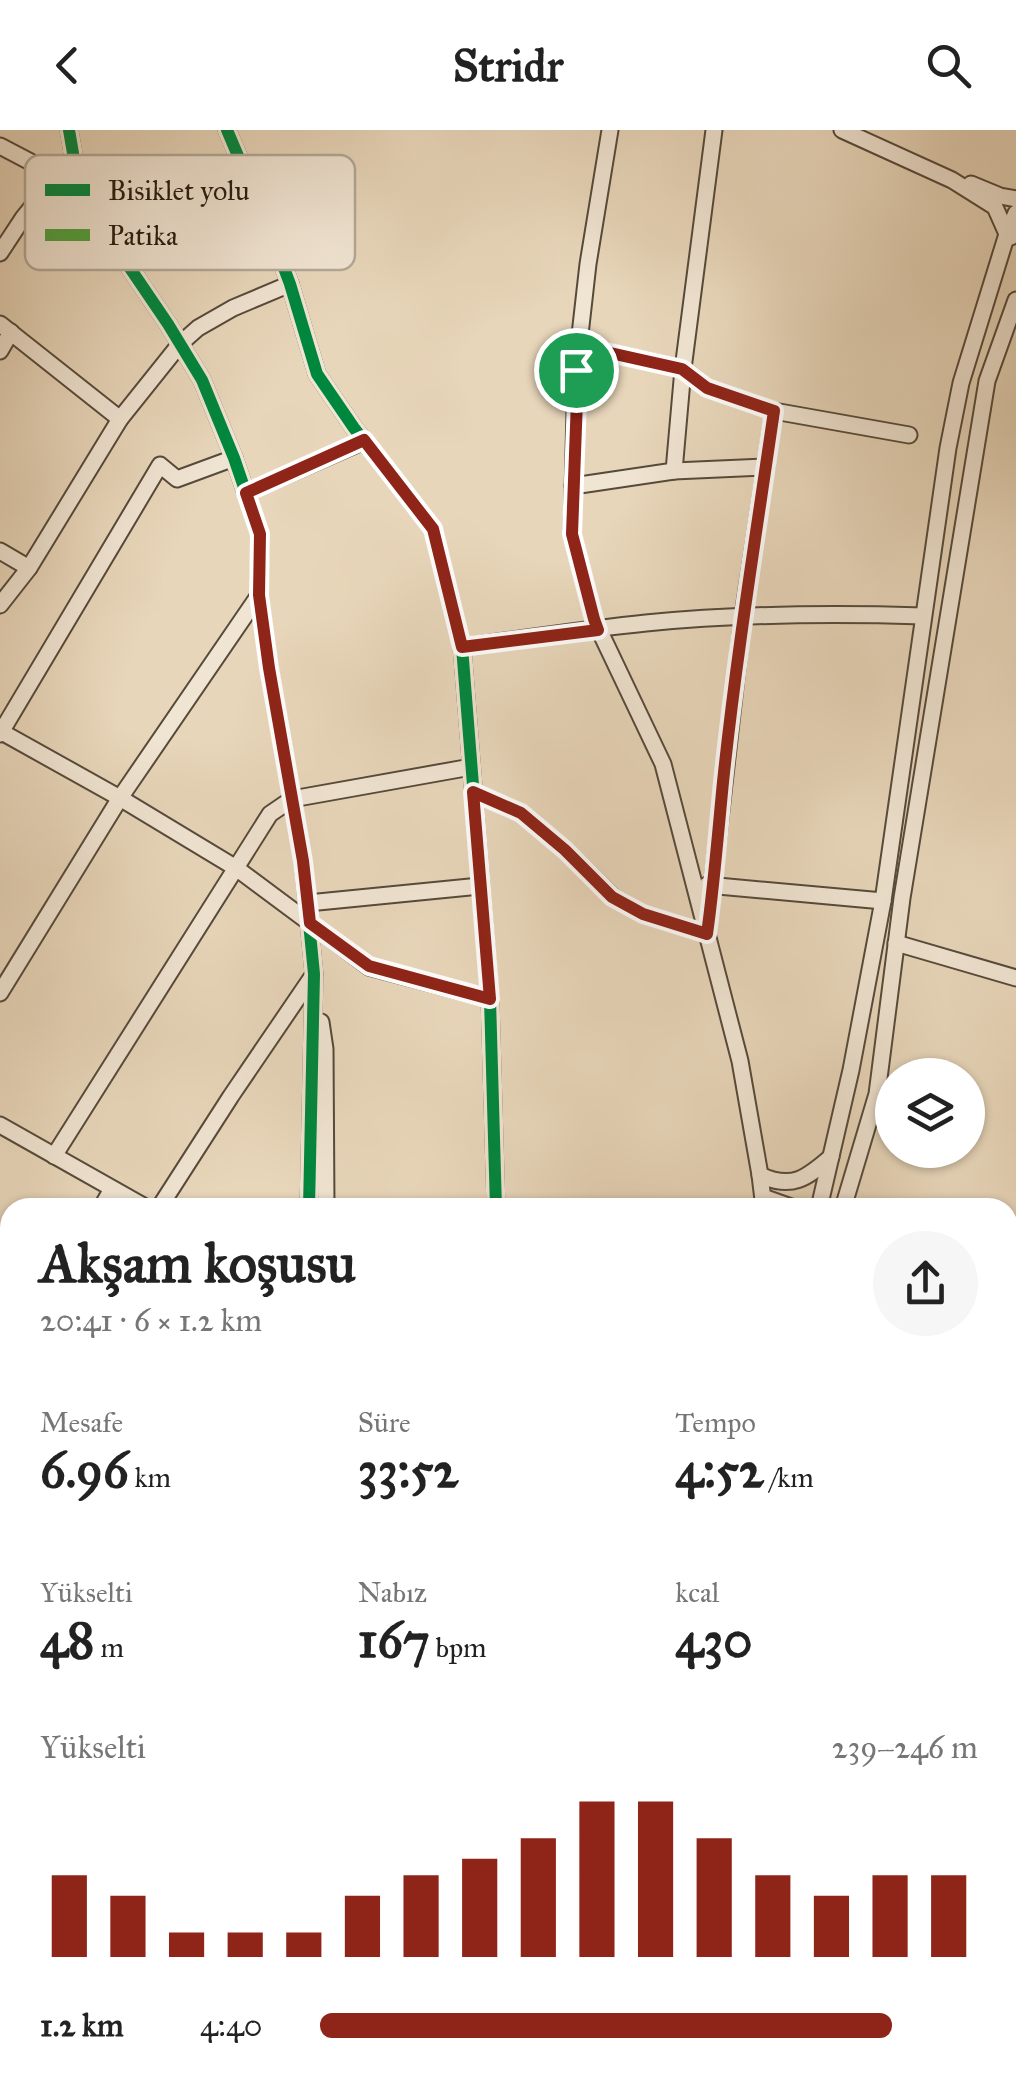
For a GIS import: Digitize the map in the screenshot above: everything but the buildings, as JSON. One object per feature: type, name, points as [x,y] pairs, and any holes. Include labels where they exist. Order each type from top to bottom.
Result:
[{"type":"street","points":[[69,130],[73,155]]},
{"type":"street","points":[[227,130],[238,155]]},
{"type":"street","points":[[610,130],[579,346],[572,534],[598,630],[663,764],[740,1061],[765,1198]]},
{"type":"street","points":[[674,471],[682,369],[714,130]]},
{"type":"street","points":[[842,130],[952,180],[995,207],[1012,237]]},
{"type":"street","points":[[0,146],[25,159]]},
{"type":"street","points":[[952,180],[1016,199]]},
{"type":"street","points":[[821,1198],[852,1070],[883,901],[960,383],[1012,237],[1016,214]]},
{"type":"street","points":[[0,253],[25,215]]},
{"type":"street","points":[[131,270],[202,380],[260,534],[259,595],[303,861],[324,1050],[326,1198]]},
{"type":"street","points":[[285,270],[317,374],[433,529],[462,647],[490,999],[496,1198]]},
{"type":"street","points":[[0,605],[29,568],[120,419],[180,344],[198,328],[233,308],[290,284]]},
{"type":"street","points":[[846,1198],[877,1094],[896,944],[988,381],[1016,300]]},
{"type":"street","points":[[0,350],[6,328],[120,419]]},
{"type":"street","points":[[579,346],[682,369],[707,388],[774,411],[908,436]]},
{"type":"street","points":[[707,934],[744,616],[774,411]]},
{"type":"street","points":[[246,493],[364,440]]},
{"type":"street","points":[[234,458],[177,479],[160,465],[0,732],[236,868],[369,966],[490,999]]},
{"type":"street","points":[[573,486],[674,471],[766,467]]},
{"type":"street","points":[[0,551],[29,568]]},
{"type":"street","points":[[0,993],[120,798],[259,595]]},
{"type":"street","points":[[462,647],[643,623],[744,616],[923,616]]},
{"type":"street","points":[[54,1156],[270,814],[292,799],[471,767]]},
{"type":"street","points":[[473,792],[521,813],[612,897],[643,914],[707,934]]},
{"type":"street","points":[[694,883],[883,901]]},
{"type":"street","points":[[308,903],[480,886]]},
{"type":"street","points":[[896,944],[1016,978]]},
{"type":"street","points":[[165,1198],[314,974]]},
{"type":"street","points":[[309,1198],[314,974]]},
{"type":"street","points":[[0,1126],[129,1198]]},
{"type":"street","points":[[760,1175],[774,1182],[808,1177],[831,1157]]},
{"type":"street","points":[[107,1198],[112,1189]]},
{"type":"cycle path","points":[[69,130],[73,155]]},
{"type":"cycle path","points":[[227,130],[238,155]]},
{"type":"cycle path","points":[[131,270],[202,380],[260,534],[259,595],[303,861],[314,974],[309,1198]]},
{"type":"cycle path","points":[[285,270],[317,374],[433,529],[462,647],[490,999],[496,1198]]},
{"type":"route","points":[[579,346],[682,369],[707,388],[774,411],[723,782],[716,873],[707,934],[674,925],[612,897],[521,813],[473,792],[490,999],[369,966],[310,923],[259,595],[260,534],[246,493],[364,440],[433,529],[462,647],[598,630],[572,534],[576,370],[579,346]]}]
